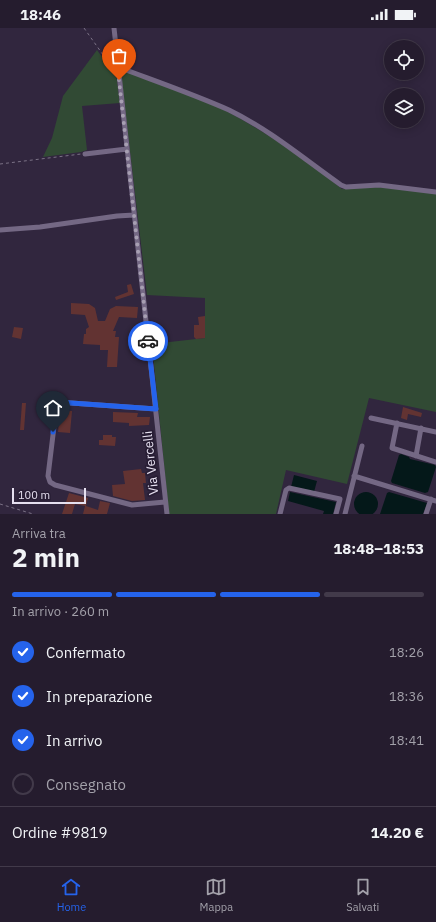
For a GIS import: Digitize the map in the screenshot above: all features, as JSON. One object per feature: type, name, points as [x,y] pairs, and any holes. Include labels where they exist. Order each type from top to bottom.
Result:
[{"type":"street","name":"Via Vercelli","points":[[114,28],[156,409],[166,514]]},
{"type":"street","points":[[118,65],[191,93],[230,111],[291,146],[341,185],[346,187],[379,185],[436,192]]},
{"type":"street","points":[[85,154],[127,149]]},
{"type":"street","points":[[0,230],[40,227],[134,215]]},
{"type":"street","points":[[156,409],[57,402],[48,476],[50,482],[55,485],[132,506],[165,502]]},
{"type":"street","points":[[371,418],[436,432]]},
{"type":"street","points":[[397,423],[392,448],[436,462]]},
{"type":"street","points":[[416,456],[421,428]]},
{"type":"street","points":[[345,514],[362,446]]},
{"type":"street","points":[[354,476],[433,500],[426,514]]},
{"type":"street","points":[[280,514],[286,490],[289,488],[340,499],[336,514]]},
{"type":"path","points":[[84,28],[106,59],[109,62],[118,65]]},
{"type":"path","points":[[0,164],[35,158],[85,154]]},
{"type":"path","points":[[0,504],[33,514]]},
{"type":"green space","points":[[97,50],[105,61],[115,65],[120,103],[82,106],[87,150],[43,157],[52,138],[63,96]]},
{"type":"green space","points":[[126,71],[191,95],[228,112],[287,148],[342,189],[377,187],[436,193],[436,412],[369,398],[347,484],[286,470],[276,514],[169,514],[152,344],[205,338],[205,298],[147,295],[121,75],[122,72]]},
{"type":"shaded area","points":[[401,454],[409,457],[410,459],[435,465],[436,467],[428,492],[425,493],[392,483],[391,481],[399,455]]},
{"type":"shaded area","points":[[294,475],[317,481],[314,492],[291,487]]},
{"type":"shaded area","points":[[290,492],[336,502],[333,514],[323,514],[324,511],[288,501]]},
{"type":"shaded area","points":[[389,492],[427,503],[423,514],[380,514],[387,493]]},
{"type":"shaded area","points":[[361,493],[371,493],[377,499],[377,509],[372,514],[360,514],[355,509],[355,499]]},
{"type":"building","points":[[131,284],[134,294],[116,300],[115,297],[128,292],[127,285]]},
{"type":"building","points":[[71,303],[89,304],[95,308],[98,321],[105,321],[110,309],[116,306],[138,307],[137,318],[119,317],[113,331],[116,331],[115,337],[119,337],[117,367],[107,367],[108,350],[100,350],[100,345],[83,344],[84,334],[86,334],[86,329],[89,327],[85,315],[71,314]]},
{"type":"building","points":[[205,316],[205,338],[196,339],[194,337],[194,325],[199,325],[198,317]]},
{"type":"building","points":[[14,327],[23,328],[21,339],[12,337]]},
{"type":"building","points":[[22,403],[26,403],[24,430],[20,430]]},
{"type":"building","points":[[403,407],[422,413],[421,417],[408,414],[407,420],[401,418]]},
{"type":"building","points":[[60,410],[72,411],[70,433],[58,432]]},
{"type":"building","points":[[113,412],[138,413],[137,417],[150,417],[149,425],[129,426],[129,423],[113,422]]},
{"type":"building","points":[[103,435],[112,435],[112,437],[116,437],[115,446],[99,445],[99,440],[103,440]]},
{"type":"building","points":[[141,469],[142,473],[145,473],[146,483],[143,483],[145,500],[132,501],[113,496],[112,485],[125,484],[123,471]]},
{"type":"building","points":[[69,493],[88,498],[86,506],[98,510],[100,501],[110,503],[107,514],[83,514],[85,506],[75,504],[72,514],[62,514]]},
{"type":"way so far","points":[[119,80],[148,341]]},
{"type":"route","points":[[53,432],[57,402],[156,409],[148,341]]}]
